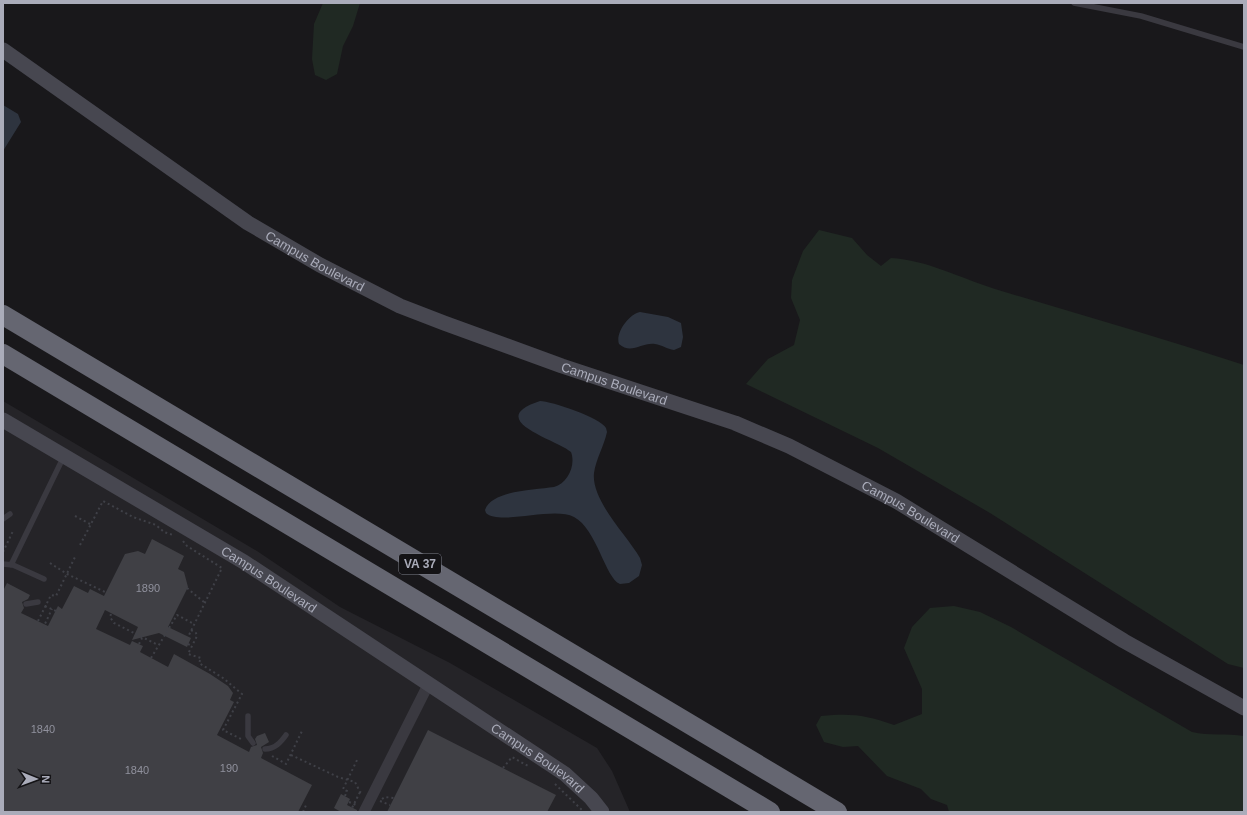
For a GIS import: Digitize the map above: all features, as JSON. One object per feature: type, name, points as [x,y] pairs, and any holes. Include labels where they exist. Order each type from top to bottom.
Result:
[{"type":"highway","name":"VA 37","points":[[3,315],[837,812]]},
{"type":"highway","name":"VA 37","points":[[3,354],[42,379],[770,812]]},
{"type":"highway","points":[[3,359],[42,379]]},
{"type":"street","name":"Campus Boulevard","points":[[3,50],[242,219],[320,265],[393,303],[444,324],[735,423],[779,441],[896,501],[1114,635],[1241,705]]},
{"type":"street","name":"Campus Boulevard","points":[[3,420],[244,562],[428,685],[565,774],[602,812]]},
{"type":"street","points":[[364,812],[428,685]]},
{"type":"lane","points":[[1074,3],[1141,16],[1244,47]]},
{"type":"lane","points":[[11,565],[64,456]]},
{"type":"lane","points":[[3,519],[10,514]]},
{"type":"lane","points":[[3,564],[11,565],[44,579]]},
{"type":"lane","points":[[26,604],[38,602]]},
{"type":"lane","points":[[248,716],[248,736],[253,743]]},
{"type":"lane","points":[[265,748],[273,748],[279,744],[286,735]]},
{"type":"path","points":[[80,545],[103,501],[133,517],[156,525],[169,535],[175,535]]},
{"type":"path","points":[[75,516],[90,524]]},
{"type":"path","points":[[3,552],[13,531]]},
{"type":"path","points":[[180,538],[187,546],[222,568],[188,637]]},
{"type":"path","points":[[38,621],[51,595],[56,596],[76,555]]},
{"type":"path","points":[[50,563],[67,574],[105,592]]},
{"type":"path","points":[[187,588],[205,603]]},
{"type":"path","points":[[45,606],[56,611]]},
{"type":"path","points":[[43,628],[52,609]]},
{"type":"path","points":[[112,614],[110,617],[114,624],[158,645]]},
{"type":"path","points":[[151,658],[177,615],[194,624]]},
{"type":"path","points":[[191,630],[196,633],[197,636],[188,654],[201,658],[199,663],[223,678],[242,694],[223,730],[242,740]]},
{"type":"path","points":[[139,644],[142,638]]},
{"type":"path","points":[[188,644],[192,646]]},
{"type":"path","points":[[269,755],[286,764],[302,731]]},
{"type":"path","points":[[291,755],[338,777],[356,782],[360,792],[350,812]]},
{"type":"path","points":[[503,768],[512,757],[530,767]]},
{"type":"path","points":[[345,796],[347,791],[343,789],[358,758]]},
{"type":"path","points":[[552,781],[584,812]]},
{"type":"path","points":[[390,805],[380,801],[385,797],[394,798]]},
{"type":"path","points":[[303,812],[307,803]]},
{"type":"shaded area","points":[[323,3],[360,3],[353,26],[343,46],[337,74],[326,80],[315,75],[312,59],[314,24]]},
{"type":"shaded area","points":[[3,105],[18,114],[21,122],[3,151]]},
{"type":"shaded area","points":[[819,230],[852,238],[867,255],[881,266],[891,258],[918,262],[982,285],[1244,365],[1244,668],[1228,664],[990,513],[878,448],[746,384],[768,359],[794,345],[800,320],[791,298],[792,280],[803,251]]},
{"type":"shaded area","points":[[640,312],[668,317],[681,323],[683,337],[681,347],[674,350],[650,344],[628,348],[619,344],[619,335],[627,320],[636,313]]},
{"type":"shaded area","points":[[3,401],[257,551],[340,607],[450,663],[597,748],[612,771],[630,812],[3,812]]},
{"type":"shaded area","points":[[540,401],[564,407],[586,415],[606,428],[606,437],[594,473],[595,484],[598,495],[604,506],[640,558],[642,565],[639,576],[629,583],[620,584],[615,580],[589,532],[582,523],[574,517],[565,514],[541,514],[503,518],[486,513],[485,510],[489,503],[496,498],[515,492],[554,487],[563,482],[570,473],[572,468],[571,452],[564,447],[540,436],[521,422],[519,415],[524,408]]},
{"type":"shaded area","points":[[954,606],[980,612],[1011,627],[1192,732],[1244,736],[1244,812],[949,812],[947,805],[931,799],[921,789],[887,776],[858,746],[843,747],[824,742],[816,725],[821,716],[858,716],[875,719],[894,725],[922,714],[922,689],[904,648],[912,627],[930,608]]},
{"type":"building","points":[[152,539],[184,556],[178,569],[184,572],[188,587],[168,627],[191,638],[187,647],[159,633],[132,640],[138,627],[105,610],[96,629],[130,645],[132,641],[143,646],[140,652],[168,667],[174,654],[228,686],[233,693],[230,700],[234,702],[217,735],[249,752],[251,747],[257,745],[255,739],[257,736],[265,733],[269,742],[261,747],[263,753],[261,758],[312,785],[298,812],[3,812],[3,591],[7,583],[30,595],[28,599],[22,602],[24,608],[21,613],[48,626],[58,606],[62,609],[74,586],[88,593],[90,589],[104,596],[125,554],[138,551],[145,554]]},
{"type":"building","points":[[428,730],[556,795],[547,812],[387,812]]},
{"type":"building","points":[[341,794],[350,799],[347,805],[357,810],[357,812],[341,812],[334,808]]}]
